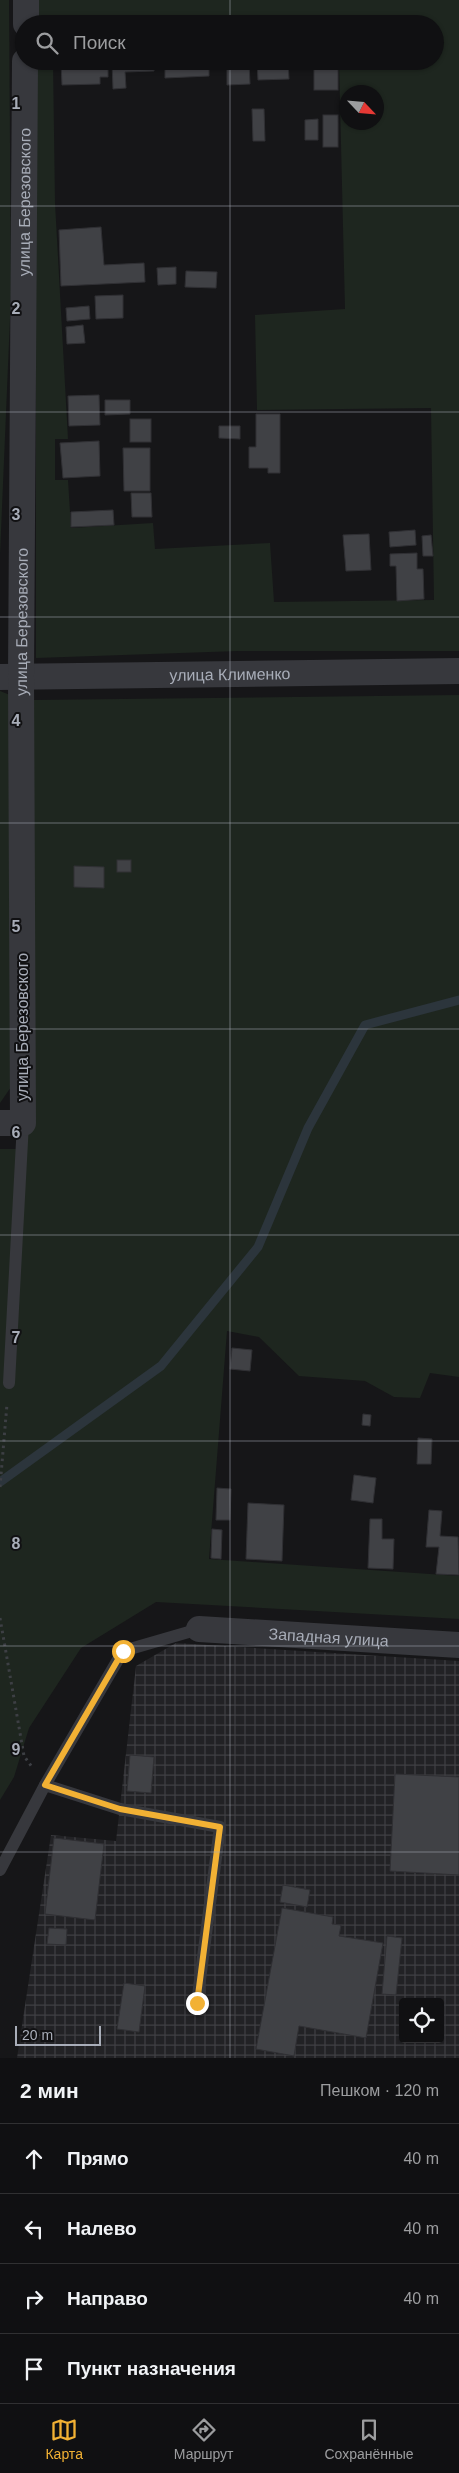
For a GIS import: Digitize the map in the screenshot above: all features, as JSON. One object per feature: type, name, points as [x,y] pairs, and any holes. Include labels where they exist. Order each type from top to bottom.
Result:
[{"type":"street","points":[[26,0],[26,15]]},
{"type":"street","name":"улица Березовского","points":[[11,1123],[10,677],[25,70]]},
{"type":"street","name":"улица Клименко","points":[[10,677],[459,671]]},
{"type":"street","name":"Западная улица","points":[[199,1629],[459,1645]]},
{"type":"lane","points":[[9,1383],[11,1123]]},
{"type":"lane","points":[[0,1870],[45,1785],[123,1651],[199,1629]]},
{"type":"lane","points":[[45,1785],[120,1809],[220,1827],[197,2003]]},
{"type":"path","points":[[0,1487],[9,1383]]},
{"type":"path","points":[[0,1618],[24,1756],[45,1785]]},
{"type":"shaded area","points":[[0,0],[9,0],[11,295],[0,555]]},
{"type":"shaded area","points":[[36,0],[459,0],[459,651],[238,651],[36,658],[36,70],[53,70],[55,203],[68,439],[55,439],[55,480],[68,480],[71,528],[153,523],[155,549],[270,543],[274,602],[434,600],[431,408],[257,410],[255,315],[345,309],[341,130],[384,130],[384,85],[340,85],[339,70],[444,70],[444,15],[36,15]]},
{"type":"shaded area","points":[[0,691],[10,695],[11,1087],[0,1103]]},
{"type":"shaded area","points":[[459,695],[459,1377],[430,1373],[420,1398],[394,1397],[365,1381],[299,1376],[259,1337],[227,1331],[209,1559],[459,1576],[459,1619],[156,1602],[81,1648],[29,1728],[14,1777],[0,1800],[0,1149],[26,1149],[33,700]]},
{"type":"shaded area","points":[[176,1643],[459,1661],[459,2058],[17,2058],[51,1835],[116,1841],[136,1666]]},
{"type":"building","points":[[61,70],[108,70],[108,77],[100,77],[100,84],[62,85]]},
{"type":"building","points":[[112,70],[154,70],[125,72],[126,88],[113,89]]},
{"type":"building","points":[[165,70],[209,70],[209,76],[165,78]]},
{"type":"building","points":[[227,70],[249,70],[250,84],[227,85]]},
{"type":"building","points":[[257,70],[288,70],[289,79],[258,80]]},
{"type":"building","points":[[314,70],[338,70],[338,90],[314,90]]},
{"type":"building","points":[[252,109],[264,109],[265,141],[253,141]]},
{"type":"building","points":[[323,115],[338,115],[338,147],[323,147]]},
{"type":"building","points":[[318,119],[318,140],[305,140],[305,120]]},
{"type":"building","points":[[101,227],[104,265],[144,263],[145,282],[61,286],[59,230]]},
{"type":"building","points":[[176,267],[176,284],[158,285],[157,268]]},
{"type":"building","points":[[186,271],[217,272],[216,288],[185,287]]},
{"type":"building","points":[[123,295],[123,318],[96,319],[95,296]]},
{"type":"building","points":[[89,306],[90,319],[67,321],[66,308]]},
{"type":"building","points":[[83,325],[85,343],[67,344],[66,327]]},
{"type":"building","points":[[99,395],[100,425],[69,426],[68,396]]},
{"type":"building","points":[[105,400],[130,400],[130,414],[105,415]]},
{"type":"building","points":[[256,414],[280,414],[280,473],[268,473],[268,468],[249,468],[249,447],[256,447]]},
{"type":"building","points":[[130,419],[151,419],[151,442],[130,442]]},
{"type":"building","points":[[219,426],[240,426],[240,439],[219,438]]},
{"type":"building","points":[[99,441],[100,476],[63,478],[60,443]]},
{"type":"building","points":[[123,448],[150,448],[150,491],[124,491]]},
{"type":"building","points":[[131,493],[151,493],[152,517],[132,517]]},
{"type":"building","points":[[113,510],[114,525],[71,527],[71,512]]},
{"type":"building","points":[[415,530],[416,545],[390,547],[389,532]]},
{"type":"building","points":[[369,534],[371,570],[346,571],[343,535]]},
{"type":"building","points":[[431,535],[433,556],[423,556],[422,536]]},
{"type":"building","points":[[417,553],[417,569],[423,569],[424,599],[397,601],[396,566],[390,566],[390,554]]},
{"type":"building","points":[[117,860],[131,860],[131,872],[117,872]]},
{"type":"building","points":[[74,866],[104,867],[104,888],[74,887]]},
{"type":"building","points":[[232,1348],[252,1350],[250,1371],[230,1369]]},
{"type":"building","points":[[363,1414],[371,1415],[370,1426],[362,1425]]},
{"type":"building","points":[[418,1438],[432,1439],[431,1464],[417,1464]]},
{"type":"building","points":[[354,1475],[376,1478],[373,1503],[351,1500]]},
{"type":"building","points":[[217,1488],[231,1489],[230,1520],[216,1520]]},
{"type":"building","points":[[248,1503],[284,1505],[282,1561],[246,1559]]},
{"type":"building","points":[[429,1510],[442,1511],[440,1536],[458,1537],[459,1575],[436,1574],[439,1547],[426,1547]]},
{"type":"building","points":[[370,1519],[382,1519],[382,1539],[394,1539],[393,1569],[368,1568]]},
{"type":"building","points":[[212,1529],[222,1530],[221,1559],[211,1558]]},
{"type":"building","points":[[130,1755],[154,1757],[151,1793],[127,1791]]},
{"type":"building","points":[[395,1774],[459,1777],[459,1875],[390,1871]]},
{"type":"building","points":[[54,1838],[104,1844],[95,1920],[45,1914]]},
{"type":"building","points":[[283,1885],[310,1890],[307,1907],[280,1902]]},
{"type":"building","points":[[282,1908],[333,1917],[332,1924],[341,1925],[339,1936],[383,1943],[366,2038],[299,2026],[294,2056],[256,2049]]},
{"type":"building","points":[[49,1928],[67,1929],[66,1945],[47,1944]]},
{"type":"building","points":[[387,1936],[402,1938],[396,1995],[382,1994]]},
{"type":"building","points":[[124,1983],[145,1986],[139,2032],[117,2029]]},
{"type":"waterway","points":[[0,1482],[161,1366],[258,1247],[308,1128],[365,1025],[459,1000]]},
{"type":"route","points":[[123,1651],[45,1785],[120,1809],[220,1827],[197,2003]]}]
